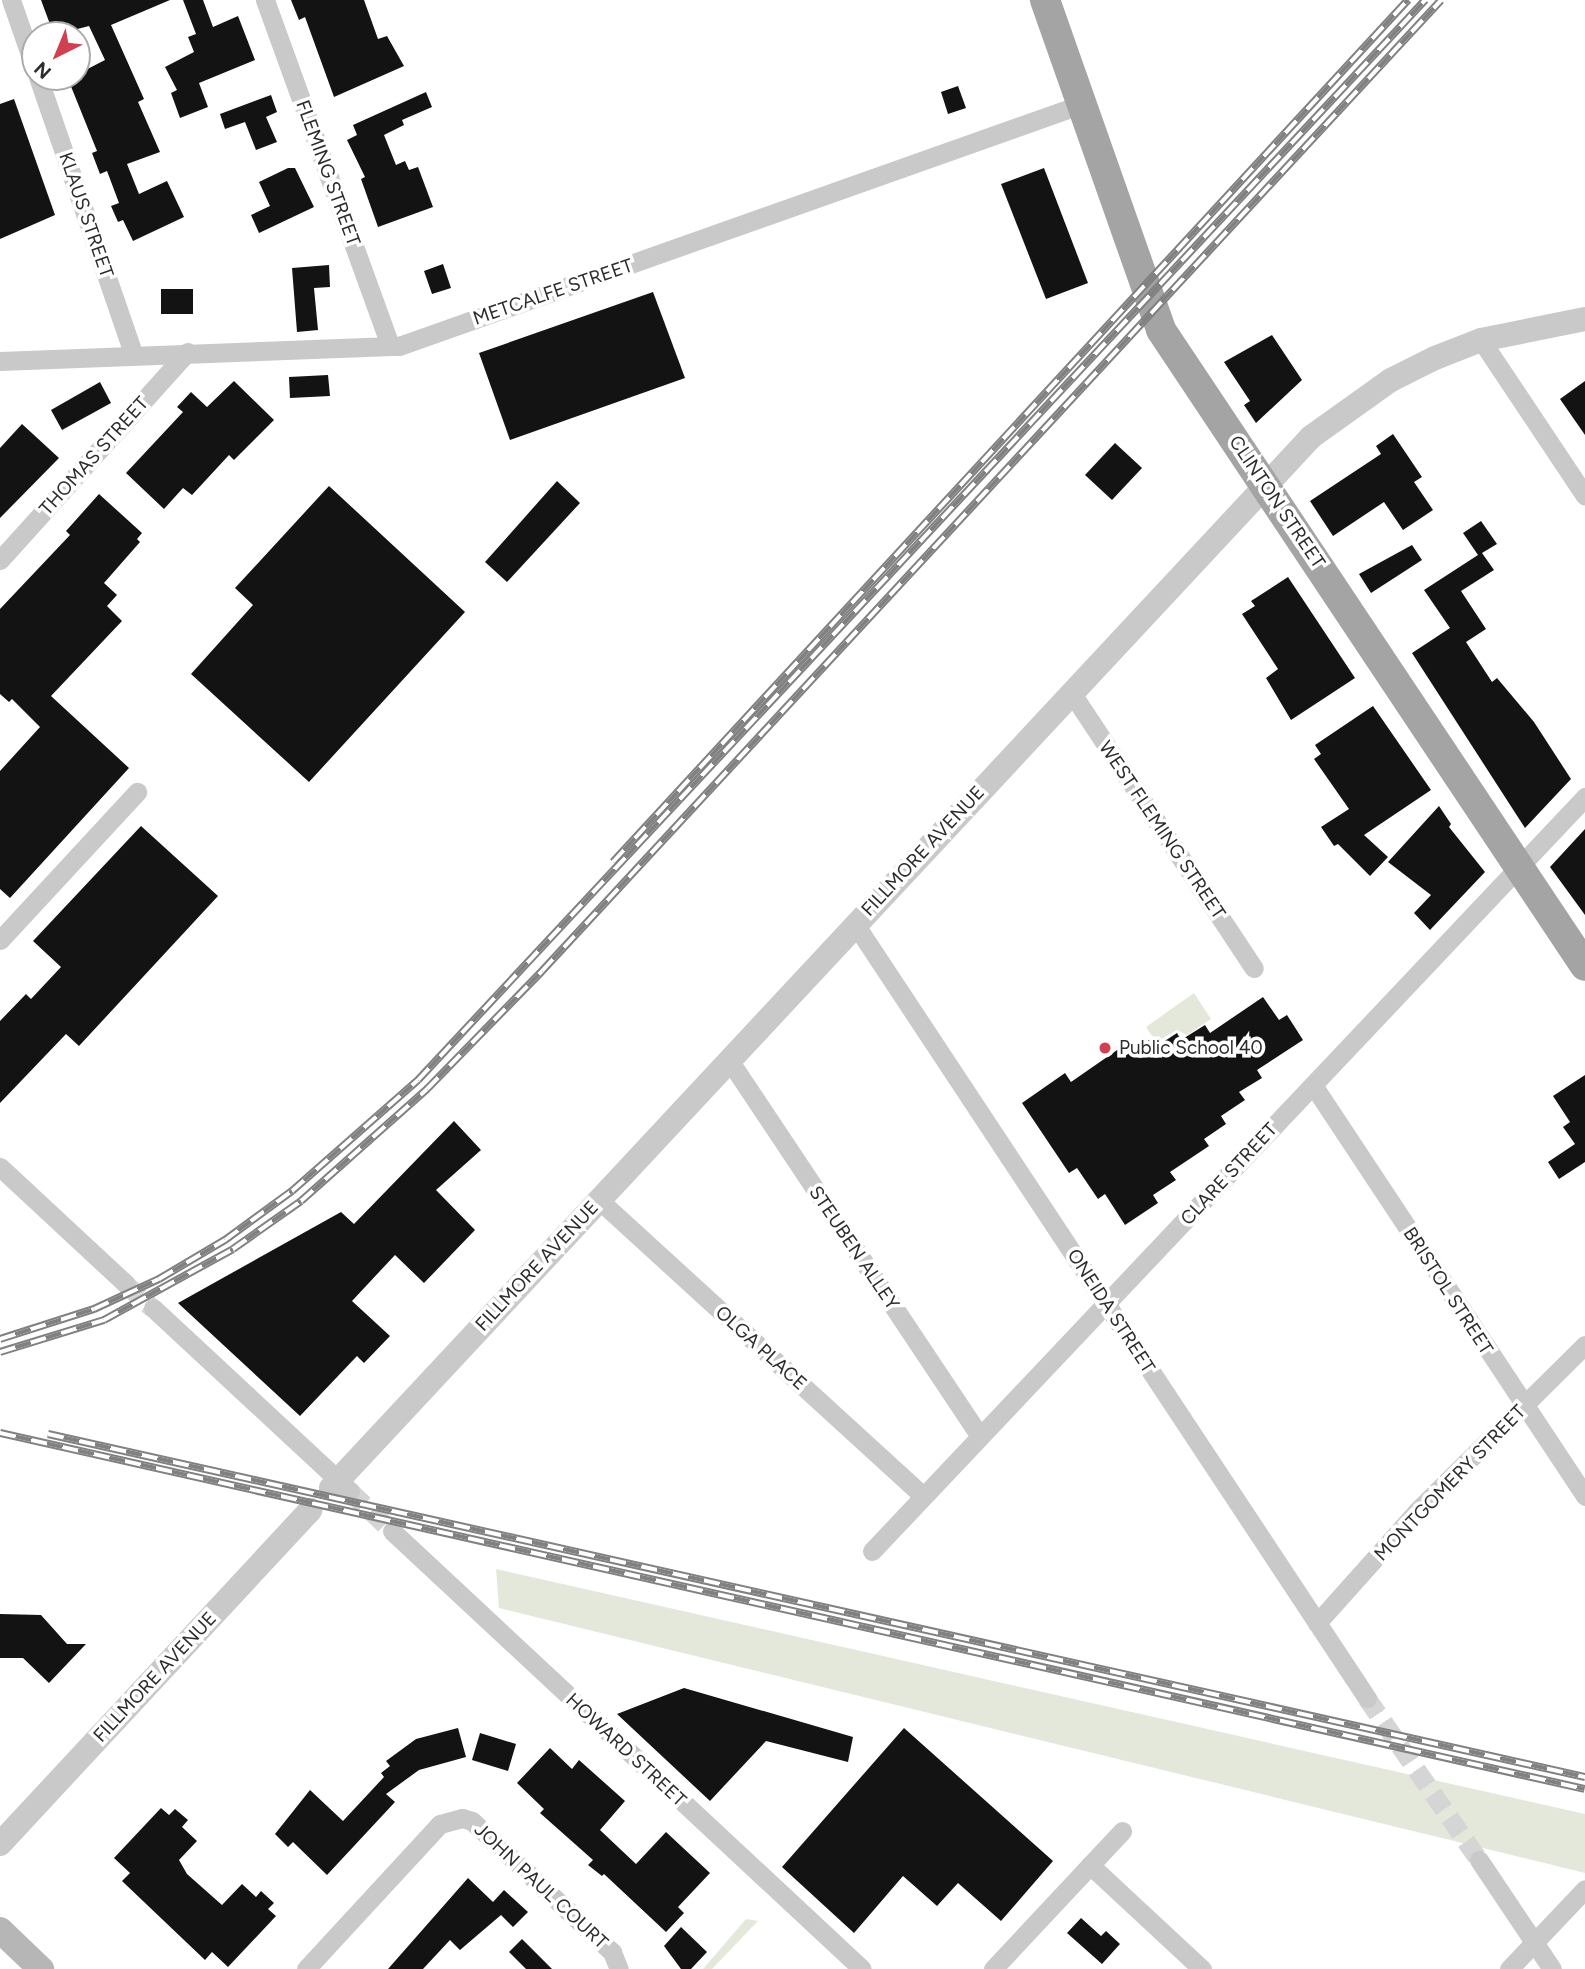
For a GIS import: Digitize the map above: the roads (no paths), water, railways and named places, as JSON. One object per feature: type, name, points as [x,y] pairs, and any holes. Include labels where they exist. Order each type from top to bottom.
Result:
[{"type":"main road","name":"CLINTON STREET","points":[[1045,0],[1161,330],[1585,966]]},
{"type":"main road","points":[[0,1930],[41,1969]]},
{"type":"street","points":[[11,0],[21,29]]},
{"type":"street","name":"FLEMING STREET","points":[[265,0],[390,346]]},
{"type":"street","name":"KLAUS STREET","points":[[43,91],[133,353]]},
{"type":"street","name":"METCALFE STREET","points":[[0,361],[133,353],[390,346],[665,253],[1082,104]]},
{"type":"street","name":"FILLMORE AVENUE","points":[[339,1486],[599,1200],[1265,484],[1350,407],[1391,380],[1481,340],[1585,319]]},
{"type":"street","points":[[1481,340],[1585,496]]},
{"type":"street","name":"THOMAS STREET","points":[[0,560],[187,352]]},
{"type":"street","name":"WEST FLEMING STREET","points":[[1071,692],[1254,968]]},
{"type":"street","points":[[0,940],[137,792]]},
{"type":"street","name":"CLARE STREET","points":[[872,1551],[1585,797]]},
{"type":"street","name":"ONEIDA STREET","points":[[855,924],[1367,1698]]},
{"type":"street","name":"STEUBEN ALLEY","points":[[730,1060],[979,1435]]},
{"type":"street","name":"BRISTOL STREET","points":[[1312,1085],[1585,1496]]},
{"type":"street","points":[[0,1167],[126,1284]]},
{"type":"street","name":"OLGA PLACE","points":[[599,1200],[923,1496]]},
{"type":"street","points":[[153,1308],[339,1486]]},
{"type":"street","name":"MONTGOMERY STREET","points":[[1317,1623],[1417,1511],[1585,1345]]},
{"type":"street","name":"FILLMORE AVENUE","points":[[0,1843],[310,1510]]},
{"type":"street","name":"HOWARD STREET","points":[[392,1531],[862,1969]]},
{"type":"street","name":"JOHN PAUL COURT","points":[[306,1969],[440,1824],[462,1818],[472,1821],[612,1952],[619,1969]]},
{"type":"street","points":[[993,1969],[1122,1831]]},
{"type":"street","points":[[1479,1860],[1552,1969]]},
{"type":"street","points":[[1090,1865],[1202,1969]]},
{"type":"street","points":[[1509,1969],[1585,1889]]},
{"type":"tunnel","points":[[126,1284],[153,1308]]},
{"type":"tunnel","points":[[350,1491],[392,1531]]},
{"type":"tunnel","points":[[1367,1698],[1479,1860]]},
{"type":"railway","points":[[613,862],[1408,0]]},
{"type":"railway","points":[[0,1339],[94,1309],[159,1279],[225,1240],[292,1191],[418,1080],[1425,0]]},
{"type":"railway","points":[[0,1352],[104,1320],[233,1249],[301,1201],[427,1089],[542,971],[1441,0]]},
{"type":"railway","points":[[0,1433],[1585,1789]]},
{"type":"railway","points":[[48,1434],[1585,1777]]},
{"type":"place","name":"Public School 40","points":[[1105,1048]]}]
